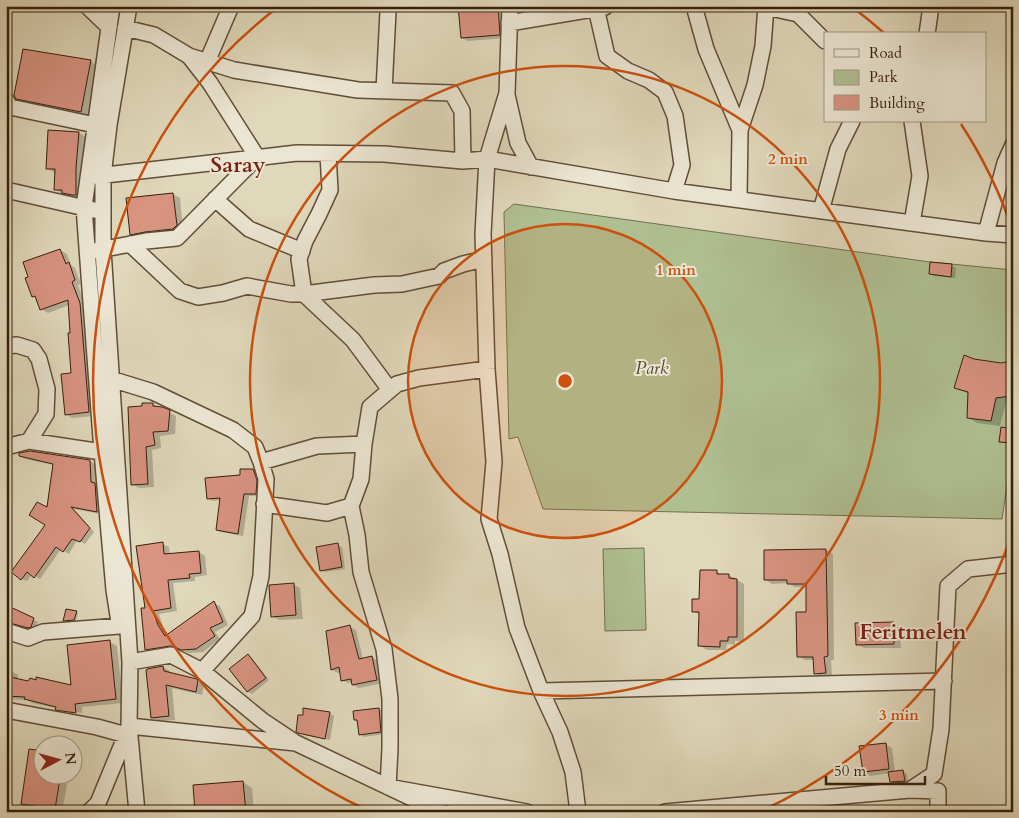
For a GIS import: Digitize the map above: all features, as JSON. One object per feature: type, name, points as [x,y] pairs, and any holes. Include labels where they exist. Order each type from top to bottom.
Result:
[{"type":"street","points":[[87,6],[109,26]]},
{"type":"street","points":[[112,6],[96,176],[84,207],[95,251],[111,379],[130,662],[128,730],[137,812]]},
{"type":"street","points":[[102,125],[129,6]]},
{"type":"street","points":[[207,62],[230,6]]},
{"type":"street","points":[[384,91],[388,12],[390,6]]},
{"type":"street","points":[[510,6],[507,93],[518,143],[531,167]]},
{"type":"street","points":[[694,6],[706,49],[740,130]]},
{"type":"street","points":[[927,32],[931,6]]},
{"type":"street","points":[[509,23],[602,7],[607,56],[628,71],[649,80],[664,92],[675,116],[682,165],[674,190]]},
{"type":"street","points":[[739,199],[740,130],[755,85],[763,46],[766,7],[798,14],[824,40]]},
{"type":"street","points":[[125,28],[154,35],[189,56],[234,70],[358,90],[452,93],[462,111],[463,161]]},
{"type":"street","points":[[189,56],[210,83],[257,158]]},
{"type":"street","points":[[507,93],[487,159],[483,234],[487,369],[494,462],[489,519],[500,554],[517,628],[541,691],[560,732],[573,772],[578,812]]},
{"type":"street","points":[[6,100],[10,107],[102,125]]},
{"type":"street","points":[[821,211],[838,149],[852,122]]},
{"type":"street","points":[[912,122],[920,176],[912,223]]},
{"type":"street","points":[[986,233],[1005,163],[1013,145]]},
{"type":"street","points":[[96,176],[297,153],[384,154],[463,161],[487,159],[674,190],[986,233],[1013,235]]},
{"type":"street","points":[[328,154],[330,190],[305,241],[299,259],[304,294],[353,340],[390,390]]},
{"type":"street","points":[[95,251],[146,241],[177,238],[257,158]]},
{"type":"street","points":[[96,176],[103,212],[95,251],[102,452],[114,590],[119,626],[130,662]]},
{"type":"street","points":[[6,190],[103,212]]},
{"type":"street","points":[[215,199],[249,229],[302,251]]},
{"type":"street","points":[[130,244],[180,291],[198,297],[223,293],[247,286],[291,294],[304,294],[374,285],[402,284],[439,276],[444,271],[484,259]]},
{"type":"street","points":[[6,346],[17,345],[34,350],[39,359],[47,389],[46,414],[29,441]]},
{"type":"street","points":[[388,787],[390,699],[384,649],[361,572],[357,535],[351,506],[361,479],[370,407],[397,384],[418,378],[487,369]]},
{"type":"street","points":[[111,379],[153,392],[233,430],[255,447],[266,478],[260,576],[252,616],[202,671]]},
{"type":"street","points":[[6,447],[29,441],[102,452]]},
{"type":"street","points":[[261,462],[317,446],[364,444]]},
{"type":"street","points":[[264,504],[326,513],[351,506]]},
{"type":"street","points":[[910,790],[934,774],[941,729],[948,586],[968,569],[1013,564]]},
{"type":"street","points":[[6,631],[28,638],[43,632],[119,626]]},
{"type":"street","points":[[130,662],[171,655],[202,671],[263,721],[296,743],[441,812]]},
{"type":"street","points":[[541,691],[944,682]]},
{"type":"street","points":[[6,710],[97,727],[296,743]]},
{"type":"street","points":[[89,812],[98,803],[128,730]]},
{"type":"street","points":[[388,787],[527,812]]},
{"type":"street","points":[[665,812],[910,790],[938,791],[938,812]]},
{"type":"green space","name":"Park","points":[[514,204],[930,262],[1013,270],[1013,446],[1002,519],[543,509],[518,437],[509,439],[504,212]]},
{"type":"green space","points":[[644,548],[646,630],[605,631],[603,549]]},
{"type":"building","points":[[458,6],[498,6],[500,35],[461,38]]},
{"type":"building","points":[[23,49],[91,60],[81,112],[16,99],[14,95]]},
{"type":"building","points":[[48,130],[79,132],[76,195],[62,193],[62,190],[54,190],[55,169],[46,169]]},
{"type":"building","points":[[173,193],[177,225],[173,229],[130,235],[126,198]]},
{"type":"building","points":[[60,249],[66,264],[69,262],[75,280],[72,282],[80,303],[89,412],[65,415],[61,374],[71,373],[68,300],[40,310],[35,296],[32,297],[25,278],[28,277],[23,262]]},
{"type":"building","points":[[930,262],[952,264],[951,277],[929,274]]},
{"type":"building","points":[[964,355],[974,359],[1001,363],[1011,361],[1011,396],[996,398],[991,421],[967,418],[968,392],[954,388]]},
{"type":"building","points":[[142,403],[153,403],[153,406],[170,410],[168,431],[153,432],[155,445],[146,447],[148,484],[131,485],[128,407],[142,406]]},
{"type":"building","points":[[1001,427],[1013,429],[1013,443],[999,442]]},
{"type":"building","points":[[30,451],[90,460],[91,482],[95,483],[97,512],[71,507],[90,528],[80,542],[72,539],[63,552],[56,547],[34,578],[27,572],[21,580],[11,572],[45,525],[29,515],[37,502],[47,507],[53,464],[19,456],[19,453]]},
{"type":"building","points":[[240,469],[253,469],[257,480],[256,494],[244,494],[238,534],[216,530],[220,498],[207,499],[205,478],[240,475]]},
{"type":"building","points":[[163,542],[164,554],[199,551],[201,573],[189,574],[190,578],[168,580],[171,608],[153,611],[158,625],[165,636],[214,601],[223,622],[210,628],[215,636],[196,649],[181,650],[170,646],[145,650],[141,608],[145,608],[136,546]]},
{"type":"building","points":[[338,543],[342,567],[320,571],[316,547]]},
{"type":"building","points":[[826,549],[828,656],[824,657],[826,673],[814,674],[813,657],[797,657],[796,612],[806,612],[806,584],[787,584],[787,580],[764,580],[764,550]]},
{"type":"building","points":[[700,570],[717,570],[717,574],[729,574],[729,578],[737,579],[737,637],[728,637],[728,641],[720,641],[720,647],[698,646],[699,612],[692,612],[692,599],[699,599]]},
{"type":"building","points":[[294,583],[296,615],[271,617],[269,585]]},
{"type":"building","points":[[6,605],[34,618],[31,627],[28,628],[6,622]]},
{"type":"building","points":[[66,609],[77,611],[74,620],[63,621]]},
{"type":"building","points":[[894,622],[894,644],[856,645],[855,623]]},
{"type":"building","points":[[350,625],[359,659],[372,656],[377,680],[352,685],[351,679],[341,681],[339,667],[331,670],[326,631]]},
{"type":"building","points":[[110,640],[116,699],[75,704],[76,713],[55,710],[56,707],[24,699],[25,697],[6,696],[6,676],[28,681],[30,678],[36,680],[36,677],[71,685],[67,645]]},
{"type":"building","points":[[248,654],[266,678],[247,692],[229,669]]},
{"type":"building","points":[[163,666],[164,671],[197,679],[196,692],[166,685],[169,716],[151,718],[146,670]]},
{"type":"building","points":[[303,708],[330,712],[325,739],[296,732],[298,715],[303,715]]},
{"type":"building","points":[[379,708],[381,732],[359,735],[357,720],[354,720],[353,711]]},
{"type":"building","points":[[886,743],[889,769],[863,772],[859,746]]},
{"type":"building","points":[[29,749],[32,749],[32,786],[59,786],[55,809],[21,804]]},
{"type":"building","points":[[903,770],[905,781],[890,782],[888,772]]},
{"type":"building","points":[[243,781],[246,812],[195,812],[193,785]]},
{"type":"district","name":"Saray","points":[[238,164]]},
{"type":"district","name":"Feritmelen","points":[[913,631]]}]
